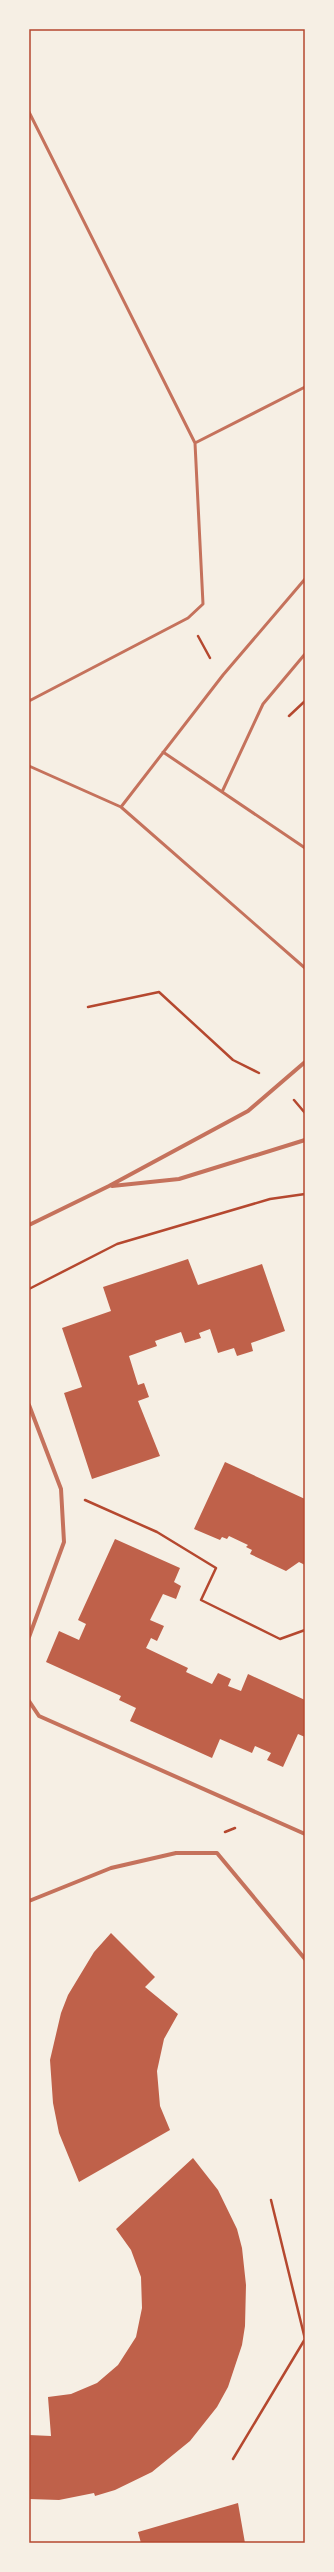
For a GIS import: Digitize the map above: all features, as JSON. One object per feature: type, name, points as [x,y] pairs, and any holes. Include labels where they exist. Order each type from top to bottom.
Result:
[{"type":"street","points":[[29,1225],[109,1186],[248,1111],[305,1062]]},
{"type":"street","points":[[109,1186],[180,1179],[305,1140]]},
{"type":"street","points":[[29,1405],[61,1489],[64,1542],[29,1637]]},
{"type":"street","points":[[29,1701],[39,1716],[305,1834]]},
{"type":"street","points":[[29,1901],[111,1868],[176,1853],[217,1854],[305,1959]]},
{"type":"lane","points":[[29,112],[195,443],[203,604],[188,618],[29,701]]},
{"type":"lane","points":[[195,443],[305,387]]},
{"type":"lane","points":[[121,807],[223,675],[305,579]]},
{"type":"lane","points":[[222,792],[263,704],[305,654]]},
{"type":"lane","points":[[164,752],[305,848]]},
{"type":"lane","points":[[29,766],[121,807],[305,968]]},
{"type":"path","points":[[188,618],[212,662]]},
{"type":"path","points":[[289,716],[305,700]]},
{"type":"path","points":[[88,1007],[159,992],[233,1060],[280,1084],[305,1113]]},
{"type":"path","points":[[29,1289],[117,1244],[270,1199],[305,1194]]},
{"type":"path","points":[[61,1489],[157,1532],[216,1568],[201,1600],[280,1639],[305,1630]]},
{"type":"path","points":[[233,2458],[305,2339],[271,2200]]},
{"type":"building","points":[[188,1259],[198,1285],[262,1264],[285,1331],[251,1343],[253,1351],[237,1356],[234,1348],[218,1353],[210,1329],[199,1333],[201,1338],[185,1343],[181,1332],[155,1341],[157,1346],[129,1356],[138,1385],[144,1383],[149,1397],[138,1401],[160,1456],[92,1479],[64,1393],[82,1387],[62,1328],[111,1311],[103,1287]]},
{"type":"building","points":[[225,1462],[305,1499],[305,1565],[299,1562],[286,1571],[250,1554],[252,1550],[246,1547],[248,1545],[229,1536],[227,1539],[222,1537],[220,1540],[194,1529]]},
{"type":"building","points":[[115,1539],[180,1568],[174,1582],[181,1586],[176,1599],[163,1594],[150,1620],[164,1626],[157,1641],[151,1638],[146,1648],[188,1668],[186,1672],[212,1684],[218,1673],[231,1679],[228,1686],[241,1691],[248,1674],[305,1700],[305,1737],[298,1734],[283,1767],[267,1760],[271,1753],[255,1746],[252,1753],[220,1739],[212,1758],[130,1721],[136,1708],[119,1700],[121,1696],[46,1662],[59,1631],[79,1640],[86,1624],[78,1620]]},
{"type":"building","points":[[111,1933],[155,1977],[145,1987],[178,2014],[164,2039],[157,2071],[160,2106],[170,2130],[79,2182],[59,2133],[53,2103],[50,2060],[61,2013],[68,1995],[94,1952]]},
{"type":"building","points":[[193,2158],[218,2190],[237,2229],[242,2248],[246,2285],[245,2326],[242,2345],[228,2387],[217,2407],[190,2441],[152,2472],[115,2490],[95,2496],[94,2493],[59,2500],[29,2499],[29,2435],[51,2436],[48,2397],[71,2394],[97,2383],[118,2365],[136,2337],[142,2308],[141,2277],[131,2250],[116,2229]]},
{"type":"building","points":[[238,2503],[245,2543],[141,2543],[138,2532]]}]
